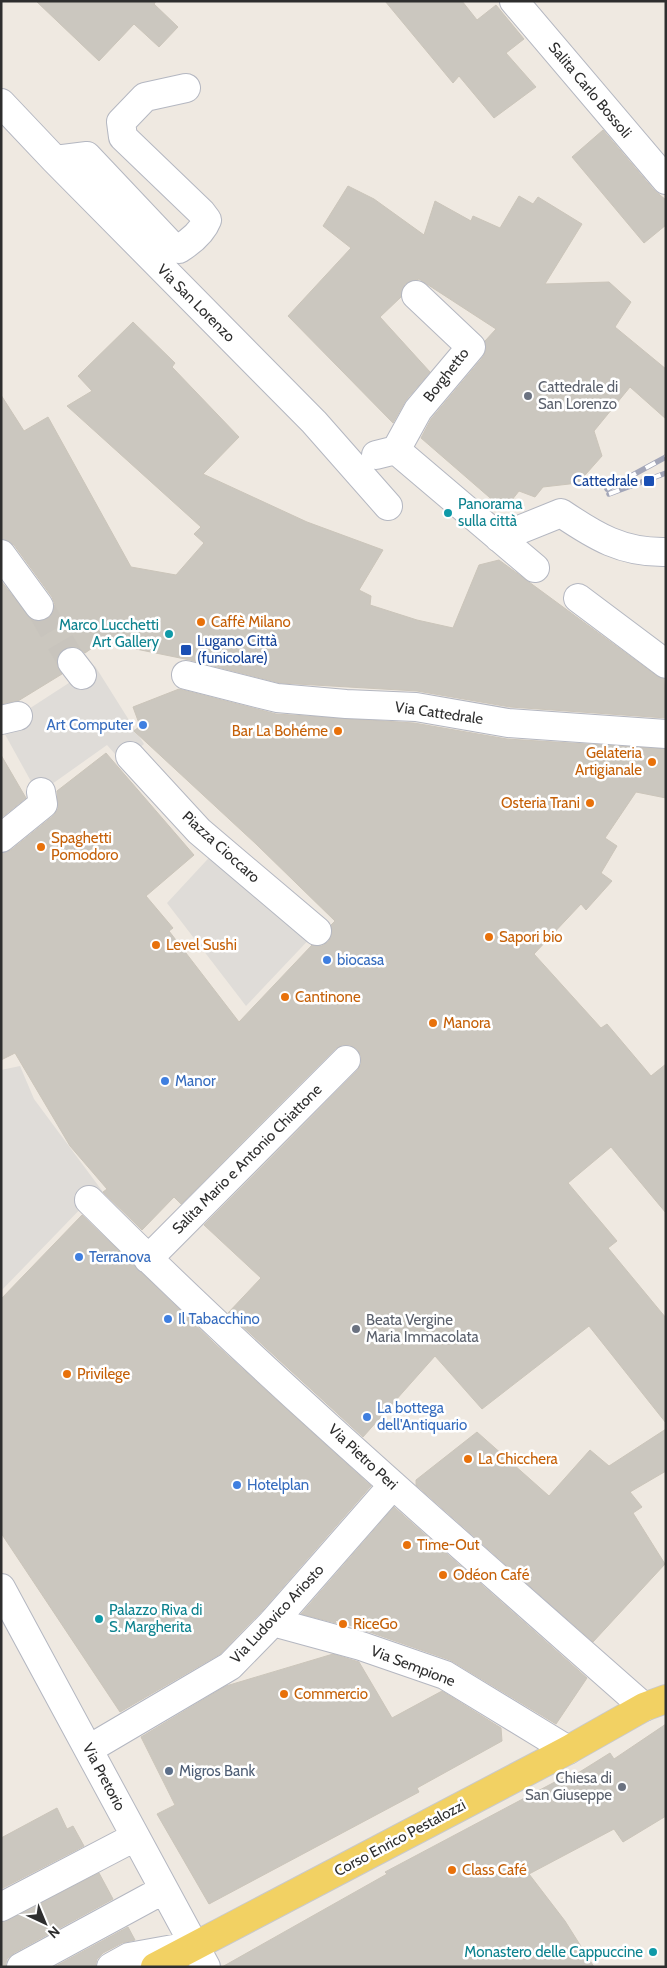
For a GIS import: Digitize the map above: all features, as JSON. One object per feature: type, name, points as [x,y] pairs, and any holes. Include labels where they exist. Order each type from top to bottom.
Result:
[{"type":"main road","name":"Corso Enrico Pestalozzi","points":[[155,1967],[200,1956],[655,1703]]},
{"type":"street","name":"Salita Carlo Bossoli","points":[[514,1],[666,180]]},
{"type":"street","points":[[55,160],[87,156],[172,246],[179,249],[188,244],[204,228],[207,220],[123,137],[121,122],[145,97],[186,88]]},
{"type":"street","name":"Via San Lorenzo","points":[[1,103],[314,422],[388,506]]},
{"type":"street","name":"Borghetto","points":[[416,295],[471,347],[418,410],[386,453],[499,538]]},
{"type":"street","points":[[535,568],[499,538],[561,513],[604,541],[653,559]]},
{"type":"street","points":[[1,554],[38,606]]},
{"type":"street","points":[[578,598],[616,613],[666,664]]},
{"type":"street","name":"Via Cattedrale","points":[[186,675],[278,698],[346,704],[416,707],[508,723],[666,734]]},
{"type":"street","name":"Piazza Cioccaro","points":[[130,756],[199,831],[317,931]]},
{"type":"street","points":[[1,838],[43,804],[41,792]]},
{"type":"street","name":"Salita Mario e Antonio Chiattone","points":[[148,1258],[346,1060]]},
{"type":"street","name":"Via Pietro Peri","points":[[89,1200],[148,1258],[393,1485],[655,1703]]},
{"type":"street","name":"Via Ludovico Ariosto","points":[[90,1749],[230,1666],[273,1622],[393,1485]]},
{"type":"street","name":"Via Pretorio","points":[[1,1588],[90,1749],[135,1837],[200,1956]]},
{"type":"street","name":"Via Sempione","points":[[273,1622],[361,1646],[445,1676],[568,1750]]},
{"type":"street","points":[[1,1907],[135,1837]]},
{"type":"street","points":[[21,1967],[164,1890]]},
{"type":"street","points":[[111,1967],[129,1957],[200,1956]]},
{"type":"shaded area","points":[[95,666],[144,744],[122,762],[107,745],[38,794],[2,729],[18,716]]},
{"type":"shaded area","points":[[218,848],[317,931],[246,1006],[167,903]]},
{"type":"shaded area","points":[[20,1066],[34,1099],[103,1192],[89,1200],[1,1291],[1,1070]]},
{"type":"building","points":[[36,1],[156,1],[154,4],[178,27],[159,47],[134,24],[99,61]]},
{"type":"building","points":[[385,1],[462,1],[477,20],[496,5],[524,39],[506,53],[536,87],[494,118],[459,76],[453,83]]},
{"type":"building","points":[[603,130],[654,190],[666,200],[666,225],[644,243],[572,157]]},
{"type":"building","points":[[348,186],[374,199],[424,235],[435,201],[471,221],[473,216],[500,228],[519,196],[533,204],[538,197],[582,224],[545,284],[609,282],[631,302],[615,327],[666,369],[666,419],[630,387],[594,431],[602,456],[578,483],[543,487],[535,497],[519,491],[504,510],[421,438],[431,419],[483,357],[486,350],[485,341],[496,329],[419,279],[405,284],[401,297],[380,317],[430,372],[406,400],[393,423],[288,316],[351,248],[323,226]]},
{"type":"building","points":[[133,322],[175,363],[172,367],[239,437],[203,474],[307,522],[383,550],[359,590],[371,596],[370,605],[417,620],[453,628],[479,565],[499,560],[657,676],[664,679],[666,718],[510,707],[417,691],[280,683],[190,660],[131,648],[108,637],[85,653],[77,647],[63,649],[58,656],[57,664],[62,674],[18,701],[1,704],[1,581],[32,620],[40,622],[48,619],[53,613],[55,605],[52,597],[14,545],[1,539],[1,395],[24,431],[48,417],[131,567],[176,575],[204,543],[194,534],[201,527],[67,406],[92,391],[78,376]]},
{"type":"building","points":[[179,689],[276,714],[414,723],[507,739],[666,749],[666,798],[636,792],[605,838],[617,846],[601,873],[612,881],[586,910],[581,904],[534,954],[601,1028],[607,1024],[651,1076],[666,1064],[666,1213],[611,1147],[568,1183],[617,1241],[608,1248],[666,1318],[666,1423],[589,1326],[482,1409],[435,1356],[363,1437],[228,1313],[261,1278],[204,1225],[357,1071],[361,1064],[361,1056],[357,1049],[350,1045],[342,1045],[335,1049],[181,1204],[174,1197],[142,1230],[103,1192],[107,1189],[70,1146],[15,1053],[1,1060],[1,853],[11,850],[53,816],[58,809],[57,791],[106,753],[194,855],[146,896],[173,928],[169,931],[239,1022],[312,945],[322,946],[329,941],[332,933],[331,925],[335,921],[256,844],[134,731],[140,726],[133,707]]},
{"type":"building","points":[[1,755],[26,798],[1,818]]},
{"type":"building","points":[[82,1215],[213,1342],[371,1486],[262,1611],[220,1654],[120,1712],[1,1533],[1,1299]]},
{"type":"building","points":[[666,1429],[666,1471],[630,1492],[642,1507],[633,1513],[665,1564],[593,1642],[416,1485],[416,1480],[477,1432],[549,1496],[590,1450],[609,1466]]},
{"type":"building","points":[[394,1507],[587,1678],[556,1724],[450,1660],[335,1620],[336,1623],[301,1614]]},
{"type":"building","points":[[333,1654],[359,1662],[392,1718],[442,1691],[501,1728],[502,1741],[417,1788],[419,1792],[209,1904],[157,1814],[175,1805],[141,1737],[226,1686]]},
{"type":"building","points":[[666,1724],[666,1816],[623,1842],[614,1829],[529,1874],[565,1921],[594,1967],[222,1967],[387,1874],[385,1872],[568,1775],[570,1778],[610,1753],[614,1759]]},
{"type":"building","points":[[57,1808],[67,1829],[73,1826],[84,1846],[1,1889],[1,1838]]},
{"type":"building","points":[[99,1873],[113,1899],[14,1953],[7,1959],[5,1967],[1,1967],[1,1922]]},
{"type":"building","points":[[128,1927],[135,1940],[122,1943],[103,1953],[97,1959],[95,1967],[54,1967]]},
{"type":"tunnel","points":[[39,606],[72,662]]},
{"type":"railway","points":[[607,489],[666,457]]},
{"type":"railway","points":[[609,494],[666,473]]},
{"type":"place","name":"Cattedrale di San Lorenzo","points":[[528,396]]},
{"type":"place","name":"Cattedrale","points":[[649,481]]},
{"type":"place","name":"Panorama sulla città","points":[[448,513]]},
{"type":"place","name":"Caffè Milano","points":[[201,622]]},
{"type":"place","name":"Marco Lucchetti Art Gallery","points":[[169,634]]},
{"type":"place","name":"Lugano Città (funicolare)","points":[[186,650]]},
{"type":"place","name":"Art Computer","points":[[143,725]]},
{"type":"place","name":"Bar La Bohéme","points":[[338,731]]},
{"type":"place","name":"Gelateria Artigianale","points":[[652,762]]},
{"type":"place","name":"Osteria Trani","points":[[590,803]]},
{"type":"place","name":"Spaghetti Pomodoro","points":[[41,847]]},
{"type":"place","name":"Sapori bio","points":[[489,937]]},
{"type":"place","name":"Level Sushi","points":[[156,945]]},
{"type":"place","name":"biocasa","points":[[327,960]]},
{"type":"place","name":"Cantinone","points":[[285,997]]},
{"type":"place","name":"Manora","points":[[433,1023]]},
{"type":"place","name":"Manor","points":[[165,1081]]},
{"type":"place","name":"Terranova","points":[[79,1257]]},
{"type":"place","name":"Il Tabacchino","points":[[168,1319]]},
{"type":"place","name":"Beata Vergine Maria Immacolata","points":[[356,1329]]},
{"type":"place","name":"Privilege","points":[[67,1374]]},
{"type":"place","name":"La bottega dell'Antiquario","points":[[367,1417]]},
{"type":"place","name":"La Chicchera","points":[[468,1459]]},
{"type":"place","name":"Hotelplan","points":[[237,1485]]},
{"type":"place","name":"Time-Out","points":[[407,1545]]},
{"type":"place","name":"Odéon Café","points":[[443,1575]]},
{"type":"place","name":"Palazzo Riva di S. Margherita","points":[[99,1619]]},
{"type":"place","name":"RiceGo","points":[[343,1624]]},
{"type":"place","name":"Commercio","points":[[284,1694]]},
{"type":"place","name":"Migros Bank","points":[[169,1771]]},
{"type":"place","name":"Chiesa di San Giuseppe","points":[[622,1787]]},
{"type":"place","name":"Class Café","points":[[452,1870]]},
{"type":"place","name":"Monastero delle Cappuccine","points":[[653,1952]]}]
